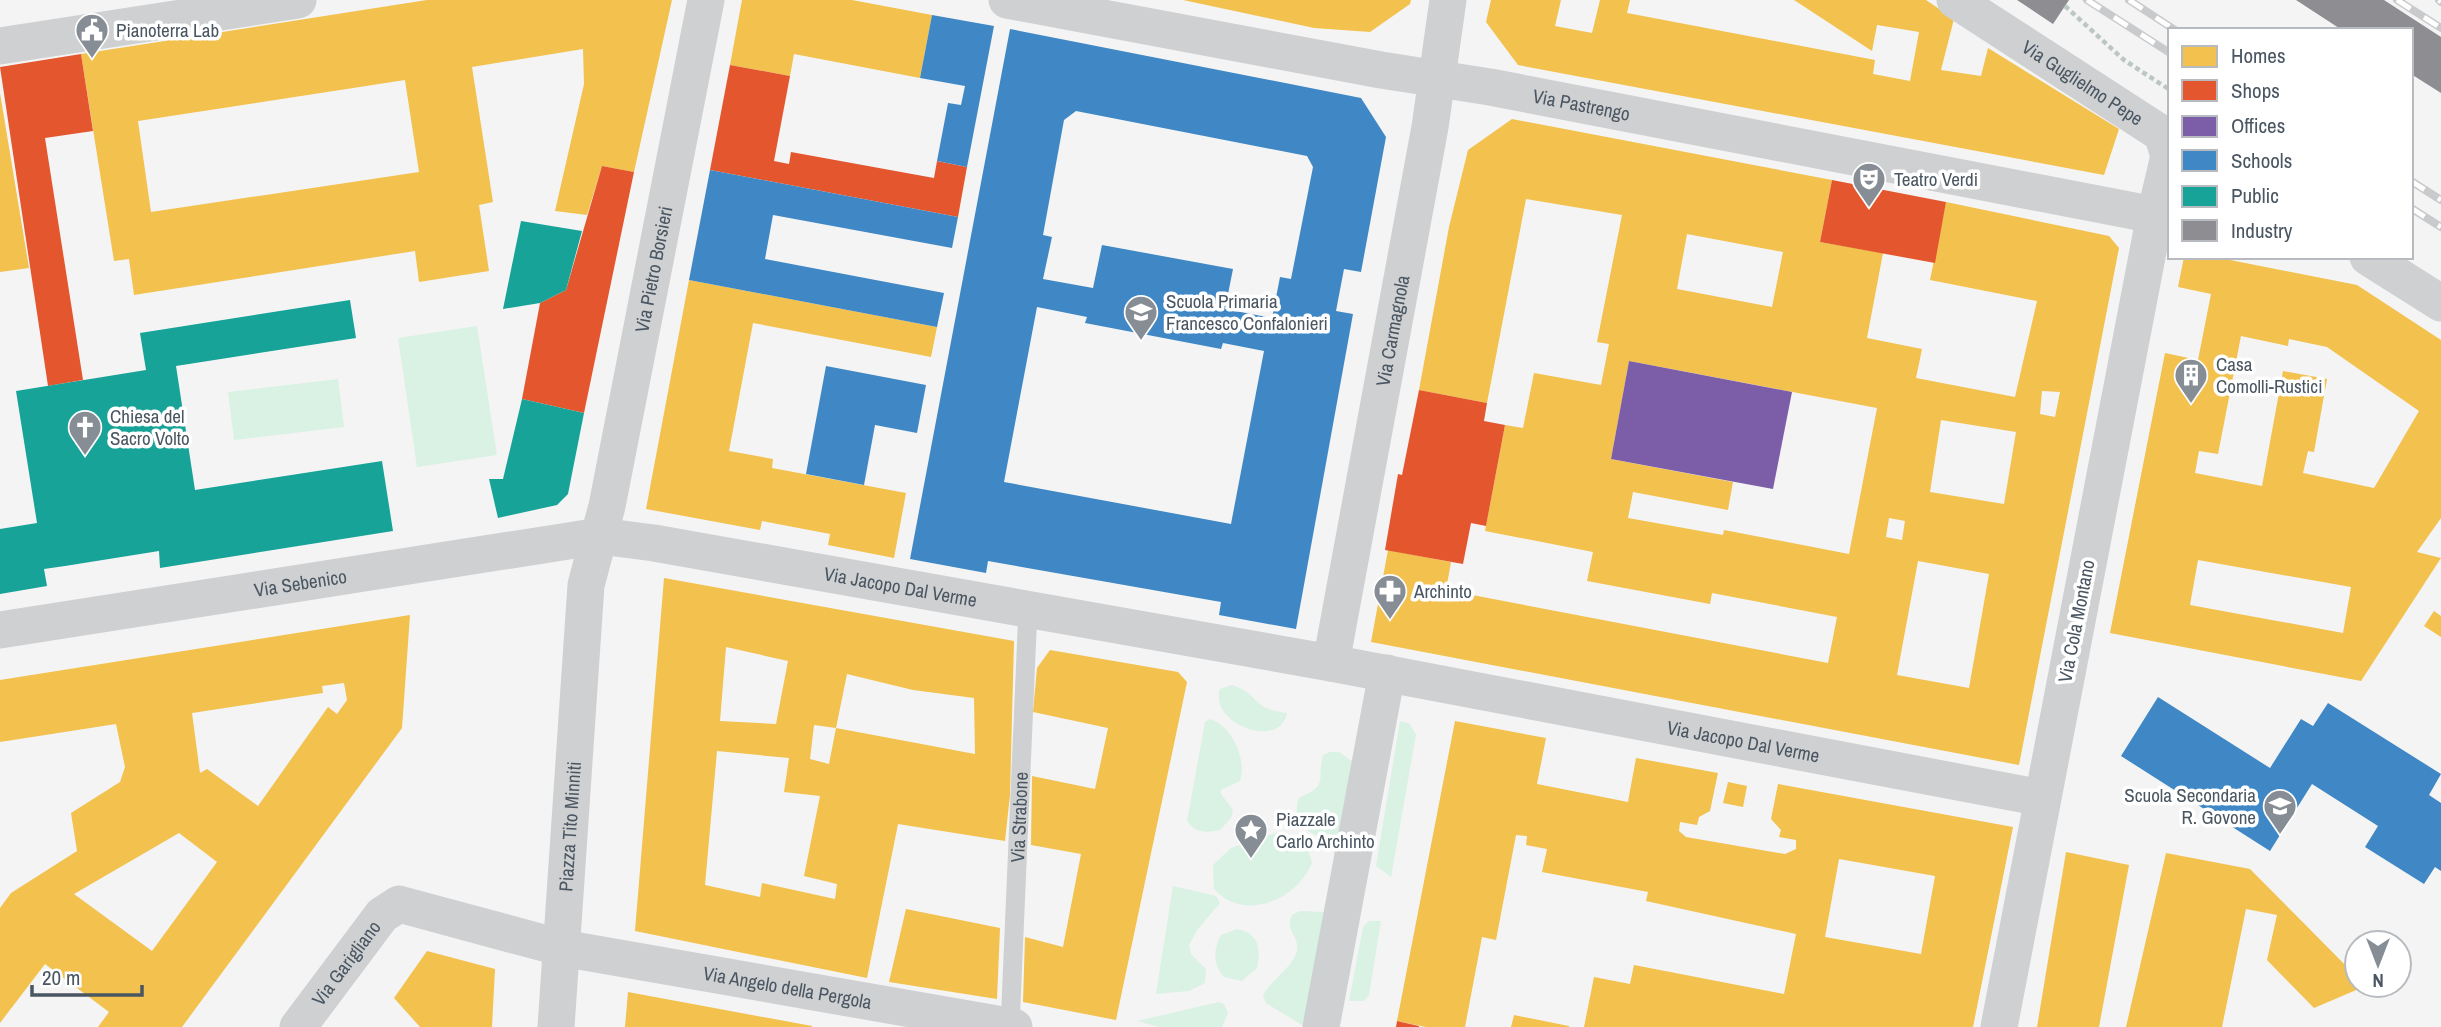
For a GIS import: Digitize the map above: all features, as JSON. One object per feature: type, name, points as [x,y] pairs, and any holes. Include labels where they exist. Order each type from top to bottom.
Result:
[{"type":"street","points":[[0,46],[298,0]]},
{"type":"street","name":"Via Pietro Borsieri","points":[[600,536],[706,0]]},
{"type":"street","name":"Via Pastrengo","points":[[1007,0],[1436,78],[2162,216]]},
{"type":"street","name":"Via Carmagnola","points":[[1331,663],[1448,0]]},
{"type":"street","name":"Via Guglielmo Pepe","points":[[1955,0],[2162,134],[2168,153]]},
{"type":"street","name":"Via Guglielmo Pepe","points":[[2162,216],[2168,165]]},
{"type":"street","name":"Via Cola Montano","points":[[1999,1027],[2042,798],[2162,216]]},
{"type":"street","points":[[2371,259],[2441,303]]},
{"type":"street","name":"Via Jacopo Dal Verme","points":[[600,536],[1028,608],[1331,663]]},
{"type":"street","name":"Via Sebenico","points":[[0,630],[600,536]]},
{"type":"street","name":"Piazza Tito Minniti","points":[[562,948],[586,585],[600,536]]},
{"type":"street","points":[[1321,1027],[1387,673],[1331,663]]},
{"type":"street","name":"Via Jacopo Dal Verme","points":[[1387,673],[2042,798]]},
{"type":"street","name":"Via Garigliano","points":[[299,1027],[382,915],[399,904],[562,948]]},
{"type":"street","points":[[556,1027],[562,948]]},
{"type":"street","name":"Via Angelo della Pergola","points":[[562,948],[1011,1027]]},
{"type":"lane","name":"Via Strabone","points":[[1011,1027],[1028,608]]},
{"type":"path","points":[[2065,6],[2124,60],[2168,89]]},
{"type":"green space","points":[[477,326],[497,455],[417,467],[398,338]]},
{"type":"green space","points":[[338,379],[344,427],[234,440],[228,392]]},
{"type":"green space","points":[[1232,685],[1266,708],[1287,713],[1282,724],[1272,730],[1260,731],[1234,722],[1224,712],[1219,701],[1220,689]]},
{"type":"green space","points":[[1210,719],[1225,729],[1236,744],[1242,772],[1240,781],[1221,790],[1233,810],[1231,818],[1220,830],[1206,832],[1197,830],[1187,821],[1205,722]]},
{"type":"green space","points":[[1400,721],[1410,724],[1416,735],[1391,877],[1376,866]]},
{"type":"green space","points":[[1339,752],[1355,763],[1341,830],[1335,838],[1319,837],[1311,833],[1297,814],[1300,797],[1319,785],[1323,755]]},
{"type":"green space","points":[[1278,832],[1287,833],[1307,844],[1312,863],[1294,888],[1268,903],[1254,905],[1226,899],[1214,889],[1213,865],[1231,848]]},
{"type":"green space","points":[[1173,886],[1216,896],[1220,903],[1197,930],[1189,946],[1191,954],[1206,969],[1205,983],[1189,991],[1156,994]]},
{"type":"green space","points":[[1300,911],[1324,912],[1305,1027],[1266,1003],[1263,995],[1295,957],[1297,946],[1290,920],[1292,915]]},
{"type":"green space","points":[[1369,921],[1381,921],[1369,995],[1364,1001],[1349,1001],[1363,927]]},
{"type":"green space","points":[[1237,929],[1254,938],[1259,954],[1257,968],[1242,981],[1224,977],[1215,957],[1221,935]]},
{"type":"green space","points":[[1219,1002],[1224,1004],[1228,1013],[1222,1027],[1159,1027],[1137,1021]]},
{"type":"building: Homes","points":[[427,0],[672,0],[634,172],[602,166],[587,215],[555,211],[584,84],[583,49],[472,67],[493,202],[479,205],[489,271],[419,282],[415,251],[134,295],[129,259],[114,261],[81,54]],"holes":[[[405,80],[419,172],[151,212],[138,121]]]},
{"type":"building: Homes","points":[[742,0],[852,0],[932,15],[920,78],[794,54],[790,76],[730,65]]},
{"type":"building: Homes","points":[[1183,0],[1411,0],[1410,4],[1370,32],[1314,28]]},
{"type":"building: Homes","points":[[1491,0],[1561,0],[1555,26],[1592,33],[1600,0],[1630,0],[1627,13],[1875,60],[1873,74],[1910,81],[1919,32],[1877,25],[1872,51],[1794,0],[1926,0],[1954,19],[1941,70],[1981,76],[1988,48],[2119,129],[2104,175],[1518,65],[1486,22]]},
{"type":"building: Homes","points":[[0,93],[29,268],[0,272]]},
{"type":"building: Homes","points":[[1512,119],[1832,180],[1820,242],[1883,253],[1867,338],[1922,349],[1916,378],[2015,397],[2037,301],[1930,280],[1946,202],[2109,236],[2119,248],[2019,765],[1371,642],[1388,550],[1451,562],[1446,590],[1828,663],[1837,617],[1712,593],[1710,604],[1587,581],[1593,552],[1485,531],[1505,425],[1523,428],[1534,373],[1601,385],[1609,344],[1597,342],[1622,215],[1526,199],[1487,403],[1419,390],[1449,227],[1468,150]],"holes":[[[1687,234],[1783,252],[1772,307],[1677,289]],[[1629,361],[1877,408],[1849,554],[1724,530],[1723,535],[1628,518],[1633,492],[1728,510],[1733,482],[1611,459]],[[2042,391],[2060,392],[2055,417],[2040,414]],[[1941,420],[2016,432],[2004,504],[1930,492]],[[1889,518],[1905,521],[1902,540],[1886,537]],[[1918,561],[1989,574],[1969,688],[1897,675]]]},
{"type":"building: Homes","points":[[2184,259],[2225,259],[2357,285],[2441,340],[2441,518],[2417,552],[2441,558],[2361,681],[2110,633],[2165,353],[2198,360],[2211,294],[2178,287]],"holes":[[[2241,336],[2288,346],[2289,339],[2327,347],[2419,411],[2374,488],[2303,473],[2308,451],[2314,452],[2327,379],[2283,371],[2262,486],[2195,473],[2199,451],[2218,454]],[[2198,560],[2351,587],[2343,633],[2190,605]]]},
{"type":"building: Homes","points":[[689,280],[937,327],[931,357],[753,323],[729,451],[773,459],[772,468],[906,493],[894,558],[828,545],[830,534],[762,521],[760,530],[646,509]]},
{"type":"building: Homes","points":[[664,578],[1014,641],[1010,795],[1005,841],[898,824],[867,978],[635,931]],"holes":[[[726,647],[788,661],[776,724],[720,721]],[[847,674],[913,690],[974,698],[975,754],[836,728]],[[814,725],[836,728],[829,764],[810,759]],[[717,751],[789,758],[784,792],[820,796],[804,876],[837,884],[835,899],[762,883],[760,897],[705,885]]]},
{"type":"building: Homes","points":[[2434,611],[2441,616],[2441,637],[2424,626]]},
{"type":"building: Homes","points":[[410,615],[402,728],[182,1027],[98,1027],[109,1012],[45,964],[0,1023],[0,908],[11,893],[77,851],[71,813],[120,782],[125,767],[116,724],[0,742],[0,680]],"holes":[[[344,683],[347,700],[337,714],[328,707],[258,806],[207,769],[200,773],[192,713],[323,693],[322,686]],[[179,833],[217,862],[152,951],[74,894]]]},
{"type":"building: Homes","points":[[1050,650],[1178,672],[1187,682],[1116,1020],[1023,1002],[1025,937],[1063,947],[1081,854],[1031,845],[1032,776],[1095,789],[1108,728],[1033,712],[1037,668]]},
{"type":"building: Homes","points":[[1455,721],[1546,738],[1537,784],[1628,802],[1636,758],[1718,773],[1710,811],[1699,817],[1697,825],[1680,822],[1679,831],[1686,837],[1785,854],[1796,849],[1796,840],[1779,837],[1781,830],[1771,819],[1778,784],[2013,827],[1973,1027],[1584,1027],[1594,977],[1630,984],[1634,965],[1784,994],[1796,934],[1646,901],[1648,892],[1542,872],[1547,849],[1526,845],[1527,836],[1516,835],[1496,940],[1482,937],[1465,1027],[1426,1027],[1397,1021]],"holes":[[[1839,859],[1935,876],[1921,954],[1825,937]]]},
{"type":"building: Homes","points":[[1728,782],[1747,786],[1743,807],[1723,803]]},
{"type":"building: Homes","points":[[2066,852],[2129,865],[2099,1027],[2037,1027]]},
{"type":"building: Homes","points":[[2166,853],[2250,869],[2343,963],[2343,996],[2314,1008],[2267,960],[2277,915],[2246,909],[2222,1027],[2126,1027]]},
{"type":"building: Homes","points":[[906,909],[1000,928],[997,999],[889,982]]},
{"type":"building: Homes","points":[[427,951],[495,969],[492,1027],[420,1027],[394,998]]},
{"type":"building: Homes","points":[[628,992],[812,1026],[812,1027],[625,1027]]},
{"type":"building: Homes","points":[[1514,1015],[1569,1026],[1569,1027],[1511,1027]]},
{"type":"building: Shops","points":[[81,54],[93,131],[45,138],[83,380],[48,386],[0,67]]},
{"type":"building: Shops","points":[[730,65],[790,76],[774,161],[789,164],[791,152],[934,178],[937,161],[967,167],[958,217],[710,170]]},
{"type":"building: Shops","points":[[602,166],[634,172],[584,413],[522,399],[540,303],[566,290]]},
{"type":"building: Shops","points":[[1832,180],[1946,202],[1935,263],[1820,242]]},
{"type":"building: Shops","points":[[1419,390],[1487,403],[1484,421],[1505,425],[1486,526],[1471,523],[1463,564],[1385,550],[1398,474],[1402,475]]},
{"type":"building: Shops","points":[[1397,1021],[1419,1026],[1419,1027],[1396,1027]]},
{"type":"building: Offices","points":[[1629,361],[1792,392],[1773,489],[1611,459]]},
{"type":"building: Schools","points":[[932,15],[994,26],[967,167],[937,161],[948,103],[961,105],[965,86],[920,78]]},
{"type":"building: Schools","points":[[1010,29],[1361,98],[1386,137],[1361,272],[1344,269],[1336,311],[1353,314],[1296,629],[1219,615],[1221,602],[988,561],[986,573],[910,559]],"holes":[[[1076,111],[1307,156],[1313,167],[1291,279],[1280,277],[1272,318],[1225,309],[1233,269],[1102,245],[1093,288],[1043,279],[1052,237],[1043,235],[1064,120]],[[1037,307],[1087,317],[1085,323],[1221,349],[1223,343],[1264,351],[1231,524],[1004,482]]]},
{"type":"building: Schools","points":[[710,170],[958,217],[952,248],[773,215],[765,259],[944,293],[937,327],[689,280]]},
{"type":"building: Schools","points":[[826,366],[926,385],[917,433],[875,425],[864,485],[806,474]]},
{"type":"building: Schools","points":[[2158,697],[2270,768],[2301,719],[2313,726],[2328,703],[2441,774],[2429,795],[2441,803],[2441,871],[2435,867],[2424,884],[2365,847],[2378,826],[2312,784],[2270,851],[2121,756]]},
{"type":"building: Public","points":[[521,221],[582,231],[566,290],[540,303],[503,309]]},
{"type":"building: Public","points":[[350,300],[356,338],[176,366],[195,490],[382,461],[393,531],[160,568],[159,551],[44,569],[47,586],[0,594],[0,529],[37,523],[16,391],[146,370],[140,333]]},
{"type":"building: Public","points":[[522,399],[584,413],[568,494],[557,505],[498,518],[489,479],[503,479]]},
{"type":"building: Industry","points":[[2017,0],[2069,0],[2053,24]]},
{"type":"building: Industry","points":[[2296,0],[2384,0],[2441,37],[2441,93],[2413,75],[2413,28],[2339,28]]},
{"type":"railway","points":[[2087,0],[2168,52]]},
{"type":"railway","points":[[2129,0],[2172,28]]},
{"type":"railway","points":[[2397,0],[2441,28]]},
{"type":"railway","points":[[2413,182],[2441,200]]},
{"type":"railway","points":[[2413,209],[2441,227]]},
{"type":"place","name":"Pianoterra Lab","points":[[92,60]]},
{"type":"place","name":"Teatro Verdi","points":[[1869,209]]},
{"type":"place","name":"Scuola Primaria Francesco Confalonieri","points":[[1141,342]]},
{"type":"place","name":"Casa Comolli-Rustici","points":[[2191,405]]},
{"type":"place","name":"Chiesa del Sacro Volto","points":[[85,457]]},
{"type":"place","name":"Archinto","points":[[1390,621]]},
{"type":"place","name":"Scuola Secondaria R. Govone","points":[[2280,836]]},
{"type":"place","name":"Piazzale Carlo Archinto","points":[[1251,860]]}]
